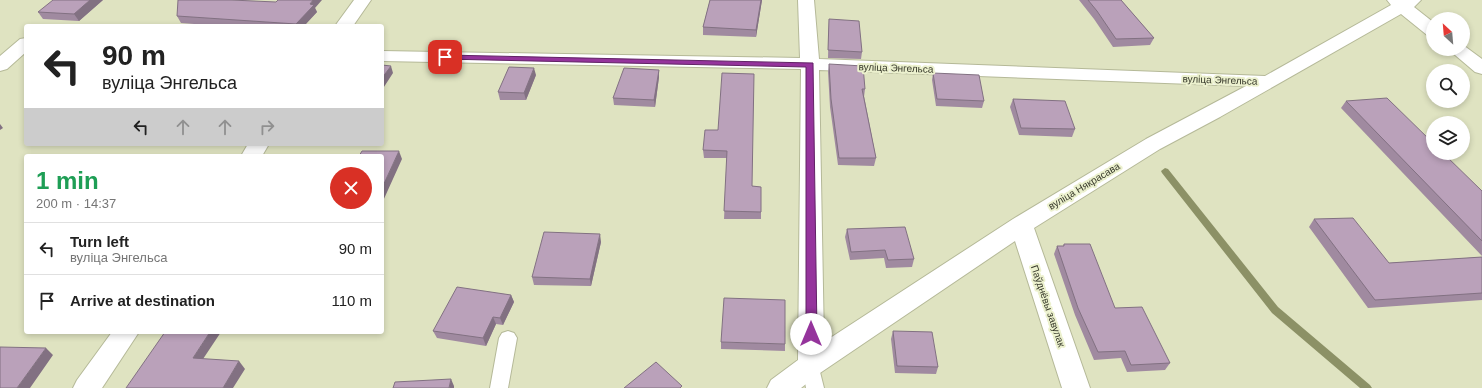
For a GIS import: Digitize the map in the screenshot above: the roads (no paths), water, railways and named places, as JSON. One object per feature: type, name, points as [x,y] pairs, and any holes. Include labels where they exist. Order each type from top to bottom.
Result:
[{"type":"street","points":[[345,24],[363,0]]},
{"type":"street","points":[[806,0],[810,64],[811,365]]},
{"type":"street","points":[[1403,2],[1426,24]]},
{"type":"street","name":"вуліца Някрасава","points":[[781,388],[811,365],[1021,225],[1153,144],[1266,83],[1403,2]]},
{"type":"street","points":[[0,43],[24,43]]},
{"type":"street","points":[[0,65],[24,45]]},
{"type":"street","name":"вуліца Энгельса","points":[[384,56],[810,64],[1262,81],[1266,83]]},
{"type":"street","points":[[1466,56],[1482,68]]},
{"type":"street","name":"Паўднёвы завулак","points":[[1021,225],[1076,388]]},
{"type":"street","points":[[87,388],[125,334]]},
{"type":"lane","points":[[499,388],[508,338]]},
{"type":"lane","points":[[811,365],[816,388]]},
{"type":"waterway","points":[[1165,171],[1275,310],[1367,388]]}]
